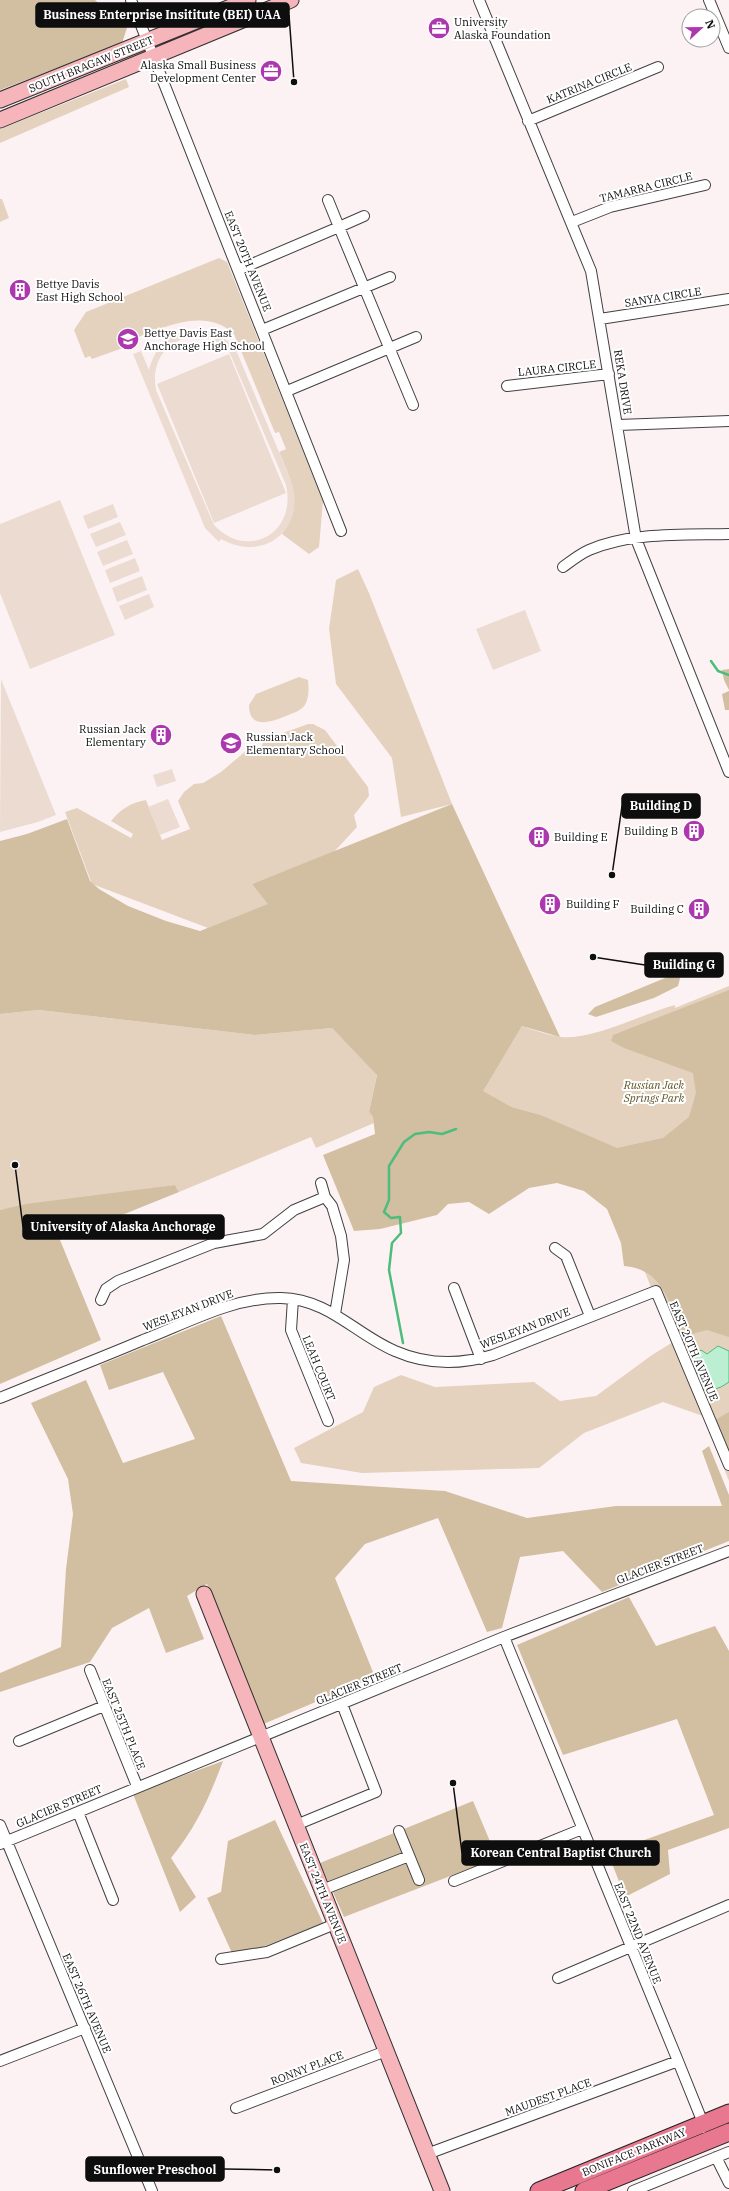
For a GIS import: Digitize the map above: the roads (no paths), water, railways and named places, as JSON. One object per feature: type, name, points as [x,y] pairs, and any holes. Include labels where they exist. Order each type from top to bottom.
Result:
[{"type":"main road","name":"BONIFACE PARKWAY","points":[[538,2191],[729,2113]]},
{"type":"main road","name":"BONIFACE PARKWAY","points":[[584,2191],[729,2132]]},
{"type":"street","name":"EAST 20TH AVENUE","points":[[131,0],[287,391],[341,531]]},
{"type":"street","name":"SOUTH BRAGAW STREET","points":[[0,100],[248,0]]},
{"type":"street","name":"SOUTH BRAGAW STREET","points":[[0,120],[291,0]]},
{"type":"street","name":"REKA DRIVE","points":[[479,0],[591,271],[636,539],[729,772]]},
{"type":"street","points":[[710,0],[729,48]]},
{"type":"street","name":"KATRINA CIRCLE","points":[[528,121],[658,67]]},
{"type":"street","name":"TAMARRA CIRCLE","points":[[572,222],[610,207],[705,185]]},
{"type":"street","points":[[328,200],[413,405]]},
{"type":"street","points":[[238,270],[364,216]]},
{"type":"street","points":[[262,330],[390,277]]},
{"type":"street","name":"SANYA CIRCLE","points":[[600,319],[729,299]]},
{"type":"street","points":[[287,391],[416,337]]},
{"type":"street","name":"LAURA CIRCLE","points":[[507,386],[609,374]]},
{"type":"street","points":[[618,425],[729,421]]},
{"type":"street","points":[[563,567],[588,550],[636,539],[729,534]]},
{"type":"street","points":[[321,1183],[325,1197],[332,1206],[341,1236],[344,1260],[335,1314]]},
{"type":"street","points":[[101,1300],[106,1289],[118,1281],[214,1243],[263,1234],[294,1210],[325,1197]]},
{"type":"street","points":[[555,1248],[566,1256],[590,1316]]},
{"type":"street","points":[[454,1288],[481,1359]]},
{"type":"street","name":"EAST 20TH AVENUE","points":[[656,1291],[729,1465]]},
{"type":"street","name":"WESLEYAN DRIVE","points":[[0,1398],[232,1305],[253,1300],[304,1300],[335,1314],[395,1351],[429,1362],[451,1364],[481,1359],[656,1291]]},
{"type":"street","name":"LEAH COURT","points":[[293,1300],[292,1330],[328,1421]]},
{"type":"street","name":"GLACIER STREET","points":[[3,1842],[78,1812],[137,1786],[261,1738],[504,1637],[729,1551]]},
{"type":"street","name":"EAST 24TH AVENUE","points":[[204,1594],[442,2191]]},
{"type":"street","name":"EAST 22ND AVENUE","points":[[504,1637],[703,2123]]},
{"type":"street","name":"EAST 25TH PLACE","points":[[90,1670],[137,1786]]},
{"type":"street","points":[[296,1825],[376,1792],[342,1704]]},
{"type":"street","points":[[19,1741],[104,1706]]},
{"type":"street","points":[[78,1812],[113,1900]]},
{"type":"street","name":"EAST 26TH AVENUE","points":[[0,1825],[3,1842],[85,2028],[152,2191]]},
{"type":"street","points":[[454,1881],[582,1829]]},
{"type":"street","points":[[399,1831],[419,1880]]},
{"type":"street","points":[[322,1890],[409,1856]]},
{"type":"street","points":[[558,1978],[729,1905]]},
{"type":"street","points":[[221,1959],[267,1952],[335,1924]]},
{"type":"street","points":[[0,2061],[85,2028]]},
{"type":"street","name":"RONNY PLACE","points":[[236,2108],[386,2051]]},
{"type":"street","name":"MAUDEST PLACE","points":[[427,2154],[678,2062]]},
{"type":"street","points":[[690,2148],[700,2136],[703,2123]]},
{"type":"street","points":[[633,2191],[729,2152]]},
{"type":"street","points":[[716,2157],[729,2183]]},
{"type":"waterway","points":[[711,661],[718,671],[729,675]]},
{"type":"waterway","points":[[403,1343],[389,1270],[392,1243],[401,1233],[400,1217],[391,1218],[384,1212],[389,1200],[389,1166],[404,1142],[415,1134],[429,1132],[442,1134],[456,1129]]},
{"type":"place","name":"University Alaska Foundation","points":[[439,28]]},
{"type":"place","name":"Alaska Small Business Development Center","points":[[271,71]]},
{"type":"place","name":"Business Enterprise Insititute (BEI) UAA","points":[[294,82]]},
{"type":"place","name":"Bettye Davis East High School","points":[[20,290]]},
{"type":"place","name":"Bettye Davis East Anchorage High School","points":[[128,339]]},
{"type":"place","name":"Russian Jack Elementary","points":[[161,735]]},
{"type":"place","name":"Russian Jack Elementary School","points":[[231,743]]},
{"type":"place","name":"Building B","points":[[694,831]]},
{"type":"place","name":"Building E","points":[[539,837]]},
{"type":"place","name":"Building D","points":[[612,875]]},
{"type":"place","name":"Building F","points":[[550,904]]},
{"type":"place","name":"Building C","points":[[699,909]]},
{"type":"place","name":"Building G","points":[[593,957]]},
{"type":"place","name":"University of Alaska Anchorage","points":[[15,1165]]},
{"type":"place","name":"Korean Central Baptist Church","points":[[453,1783]]},
{"type":"place","name":"Sunflower Preschool","points":[[277,2170]]},
{"type":"park label","name":"Russian Jack Springs Park","points":[[654,1091]]}]
